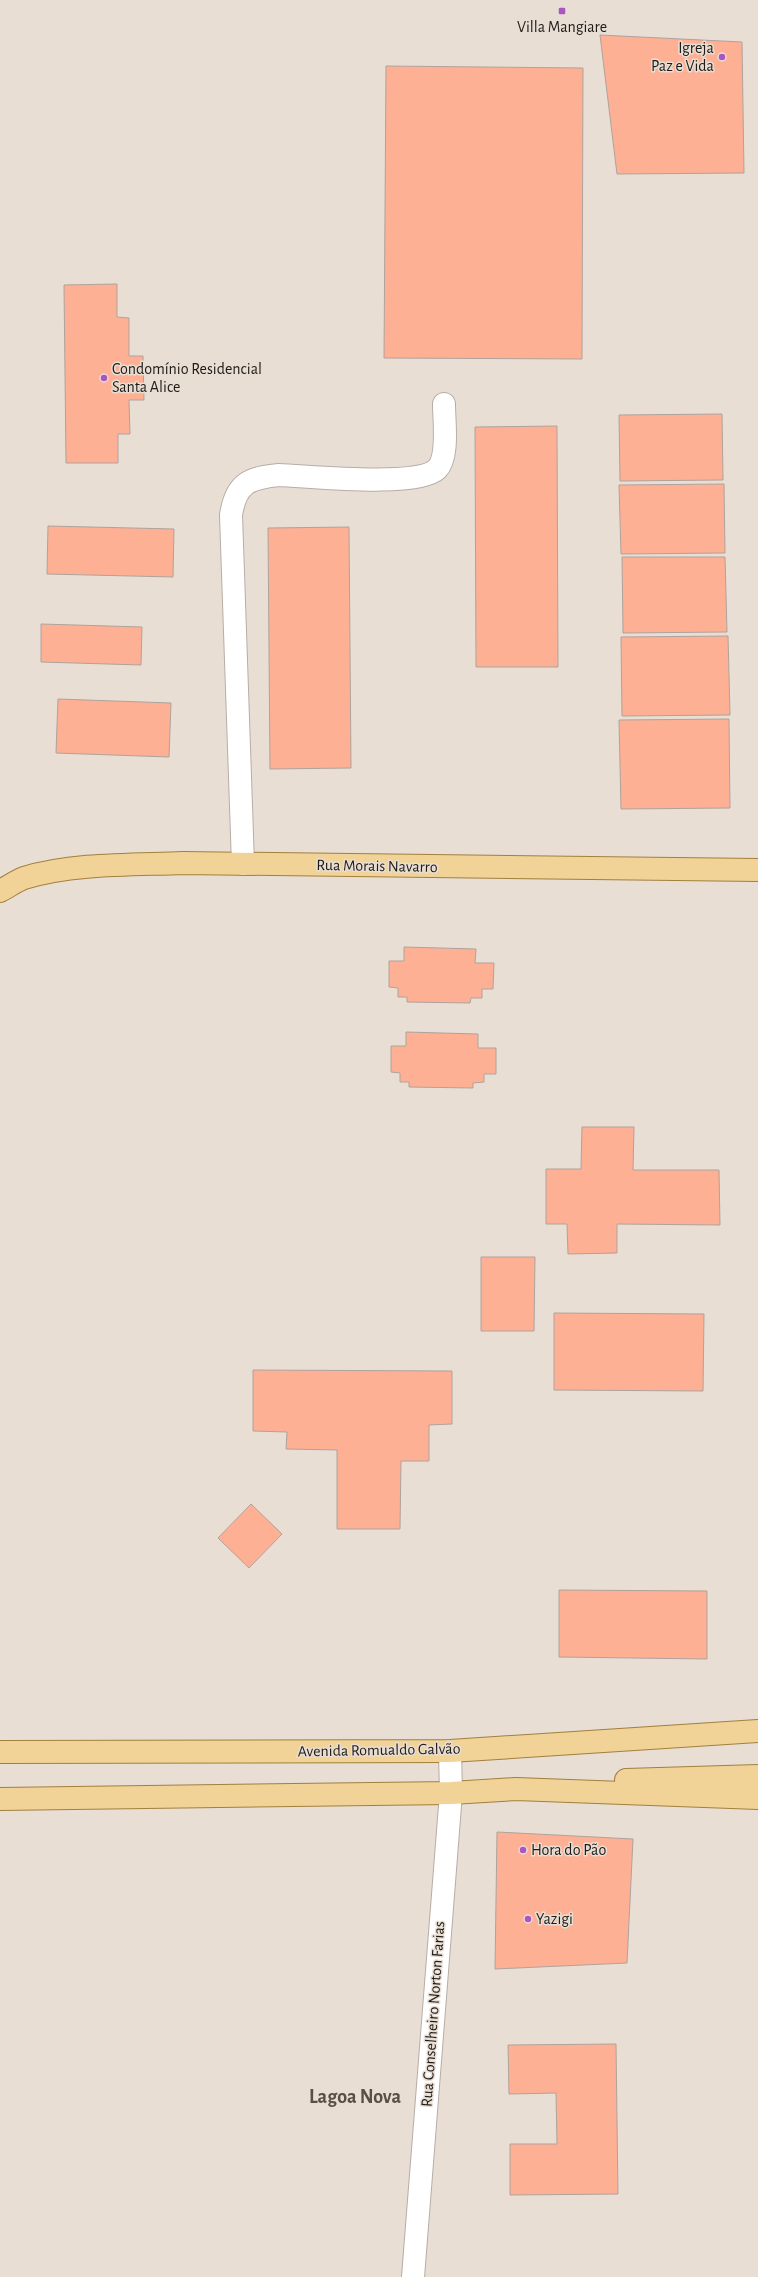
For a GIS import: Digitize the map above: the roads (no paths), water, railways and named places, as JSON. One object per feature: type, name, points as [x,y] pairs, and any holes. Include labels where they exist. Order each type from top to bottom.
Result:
[{"type":"main road","name":"Rua Morais Navarro","points":[[0,891],[23,878],[49,872],[106,866],[183,863],[758,870]]},
{"type":"main road","name":"Avenida Romualdo Galvão","points":[[0,1752],[450,1751],[758,1731]]},
{"type":"main road","points":[[0,1799],[451,1793],[516,1789],[578,1782],[758,1776]]},
{"type":"main road","points":[[516,1789],[758,1798]]},
{"type":"street","points":[[243,864],[231,514],[234,497],[244,484],[261,477],[279,475],[395,480],[416,479],[437,470],[444,456],[444,404]]},
{"type":"street","name":"Rua Conselheiro Norton Farias","points":[[413,2277],[451,1793],[450,1751]]},
{"type":"place","name":"Villa Mangiare","points":[[562,11]]},
{"type":"place","name":"Igreja Paz e Vida","points":[[722,57]]},
{"type":"place","name":"Condomínio Residencial Santa Alice","points":[[104,378]]},
{"type":"place","name":"Hora do Pão","points":[[523,1850]]},
{"type":"place","name":"Yazigi","points":[[528,1919]]},
{"type":"district","name":"Lagoa Nova","points":[[355,2097]]}]
